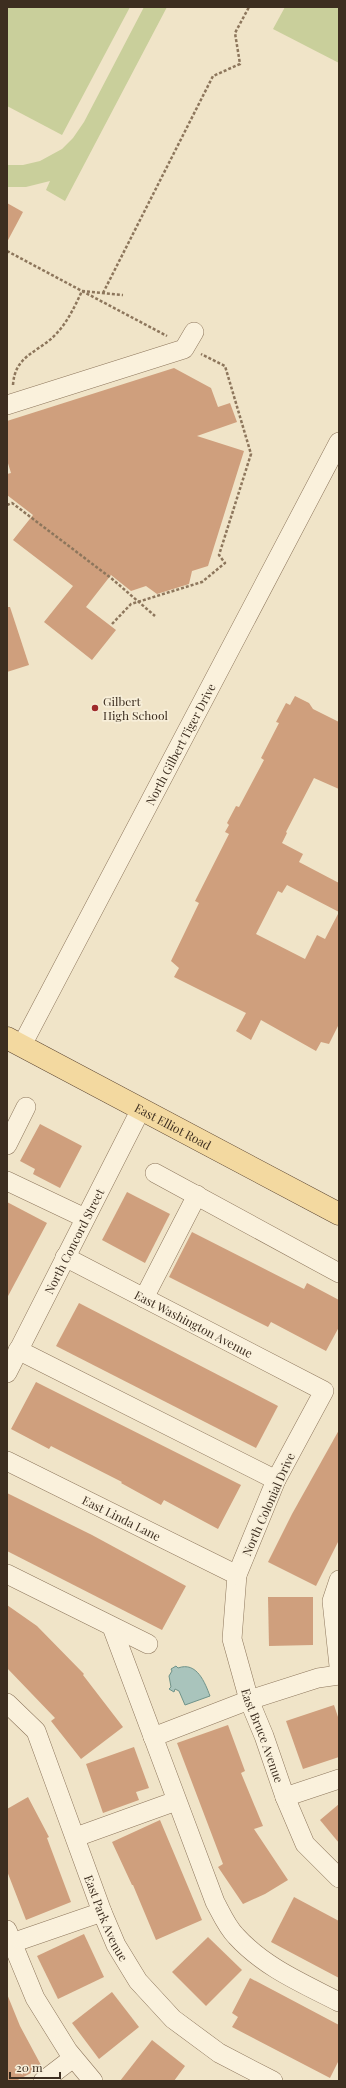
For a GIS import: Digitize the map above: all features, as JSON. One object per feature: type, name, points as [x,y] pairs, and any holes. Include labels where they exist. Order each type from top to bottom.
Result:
[{"type":"main road","name":"East Elliot Road","points":[[14,1042],[339,1214]]},
{"type":"street","points":[[9,404],[184,349],[190,339]]},
{"type":"street","name":"North Gilbert Tiger Drive","points":[[14,1042],[339,442]]},
{"type":"street","points":[[7,1145],[26,1107]]},
{"type":"street","name":"North Concord Street","points":[[7,1373],[141,1109]]},
{"type":"street","points":[[155,1173],[339,1272]]},
{"type":"street","points":[[7,1181],[85,1218]]},
{"type":"street","points":[[144,1298],[197,1195]]},
{"type":"street","name":"East Washington Avenue","points":[[65,1257],[324,1391]]},
{"type":"street","points":[[18,1350],[276,1480]]},
{"type":"street","name":"North Colonial Drive","points":[[237,1575],[276,1480],[324,1391]]},
{"type":"street","name":"East Linda Lane","points":[[7,1461],[237,1575]]},
{"type":"street","points":[[7,1574],[148,1644]]},
{"type":"street","name":"East Bruce Avenue","points":[[237,1575],[232,1639],[249,1700],[264,1736],[284,1797],[305,1844],[339,1878]]},
{"type":"street","points":[[339,1580],[332,1601],[339,1666]]},
{"type":"street","points":[[112,1627],[215,1902],[235,1935],[259,1959],[339,2002]]},
{"type":"street","points":[[153,1737],[249,1700],[318,1678],[339,1675]]},
{"type":"street","name":"East Park Avenue","points":[[7,1702],[36,1731],[102,1912],[116,1945],[138,1981],[173,2019],[219,2053],[273,2081]]},
{"type":"street","points":[[284,1797],[339,1779]]},
{"type":"street","points":[[76,1838],[176,1801]]},
{"type":"street","points":[[93,2081],[73,2058],[35,1998],[10,1936],[102,1912]]},
{"type":"street","points":[[43,2081],[73,2058]]},
{"type":"path","points":[[103,293],[213,76],[240,64],[235,32],[248,7]]},
{"type":"path","points":[[7,252],[82,291],[190,339],[225,366],[251,454],[219,554],[225,562],[202,582],[131,604],[112,624]]},
{"type":"path","points":[[82,291],[122,295]]},
{"type":"path","points":[[9,404],[18,365],[29,354],[56,334],[72,313],[82,291]]},
{"type":"path","points":[[7,505],[12,503],[111,578],[155,616]]},
{"type":"green space","points":[[7,7],[130,7],[62,135],[7,106]]},
{"type":"green space","points":[[144,7],[167,7],[65,201],[46,190],[50,181],[26,187],[7,187],[7,165],[23,165],[40,161],[62,149],[73,138],[84,122]]},
{"type":"green space","points":[[285,7],[339,7],[339,63],[273,29]]},
{"type":"water","points":[[176,1666],[178,1668],[185,1667],[195,1670],[206,1685],[210,1696],[185,1705],[179,1691],[175,1689],[174,1692],[169,1689],[171,1687],[169,1676],[172,1671],[171,1669]]},
{"type":"building","points":[[7,203],[23,212],[7,242]]},
{"type":"building","points":[[174,368],[211,388],[218,407],[230,403],[237,422],[197,436],[244,451],[208,566],[192,571],[189,584],[157,594],[146,586],[131,591],[111,575],[86,607],[116,630],[92,660],[44,622],[73,586],[13,540],[33,515],[7,495],[7,474],[11,473],[7,460],[7,421]]},
{"type":"building","points":[[7,607],[10,607],[29,665],[7,672]]},
{"type":"building","points":[[295,696],[309,703],[313,709],[339,722],[339,789],[314,778],[286,832],[287,833],[282,843],[303,854],[299,862],[339,883],[339,912],[339,1024],[329,1044],[321,1042],[316,1051],[261,1020],[251,1040],[236,1031],[246,1013],[174,977],[179,968],[171,961],[199,903],[195,901],[229,834],[225,832],[229,825],[227,823],[236,806],[239,807],[264,760],[261,758],[279,723],[276,722],[286,703],[290,705]],"holes":[[[287,885],[339,912],[325,939],[317,935],[305,959],[256,934],[278,891],[282,893]]]},
{"type":"building","points":[[40,1124],[82,1146],[60,1188],[33,1174],[35,1169],[20,1161]]},
{"type":"building","points":[[127,1192],[170,1214],[145,1263],[102,1240]]},
{"type":"building","points":[[7,1202],[47,1223],[7,1298]]},
{"type":"building","points":[[192,1232],[304,1289],[307,1283],[339,1300],[339,1327],[326,1351],[271,1322],[268,1327],[169,1277]]},
{"type":"building","points":[[79,1303],[278,1406],[256,1448],[56,1346]]},
{"type":"building","points":[[36,1382],[241,1485],[218,1529],[164,1500],[161,1505],[121,1483],[122,1482],[51,1446],[49,1449],[11,1429]]},
{"type":"building","points":[[339,1430],[339,1540],[316,1586],[268,1562],[292,1514]]},
{"type":"building","points":[[7,1493],[92,1535],[186,1586],[162,1630],[7,1551]]},
{"type":"building","points":[[268,1597],[313,1597],[313,1645],[269,1646]]},
{"type":"building","points":[[7,1605],[37,1626],[84,1674],[83,1675],[123,1727],[81,1759],[51,1721],[55,1718],[7,1668]]},
{"type":"building","points":[[334,1705],[339,1720],[339,1757],[303,1769],[286,1721]]},
{"type":"building","points":[[228,1725],[245,1771],[241,1773],[263,1826],[254,1829],[288,1880],[265,1894],[243,1904],[218,1867],[223,1864],[177,1743]]},
{"type":"building","points":[[134,1747],[149,1788],[136,1792],[139,1800],[103,1813],[86,1764]]},
{"type":"building","points":[[28,1797],[49,1837],[47,1838],[71,1902],[26,1920],[7,1871],[7,1809]]},
{"type":"building","points":[[339,1804],[339,1843],[320,1820]]},
{"type":"building","points":[[160,1820],[202,1920],[156,1940],[133,1885],[112,1842]]},
{"type":"building","points":[[294,1897],[339,1921],[339,1978],[271,1942]]},
{"type":"building","points":[[84,1934],[104,1977],[58,1999],[37,1956]]},
{"type":"building","points":[[208,1937],[242,1970],[206,2006],[172,1972]]},
{"type":"building","points":[[250,1978],[339,2025],[339,2060],[330,2078],[232,2027],[238,2017],[232,2013]]},
{"type":"building","points":[[112,1992],[139,2027],[99,2059],[72,2023]]},
{"type":"building","points":[[7,1994],[20,2026],[42,2067],[16,2081],[7,2081]]},
{"type":"building","points":[[152,2040],[185,2066],[174,2081],[120,2081]]},
{"type":"place","name":"Gilbert High School","points":[[95,708]]}]
